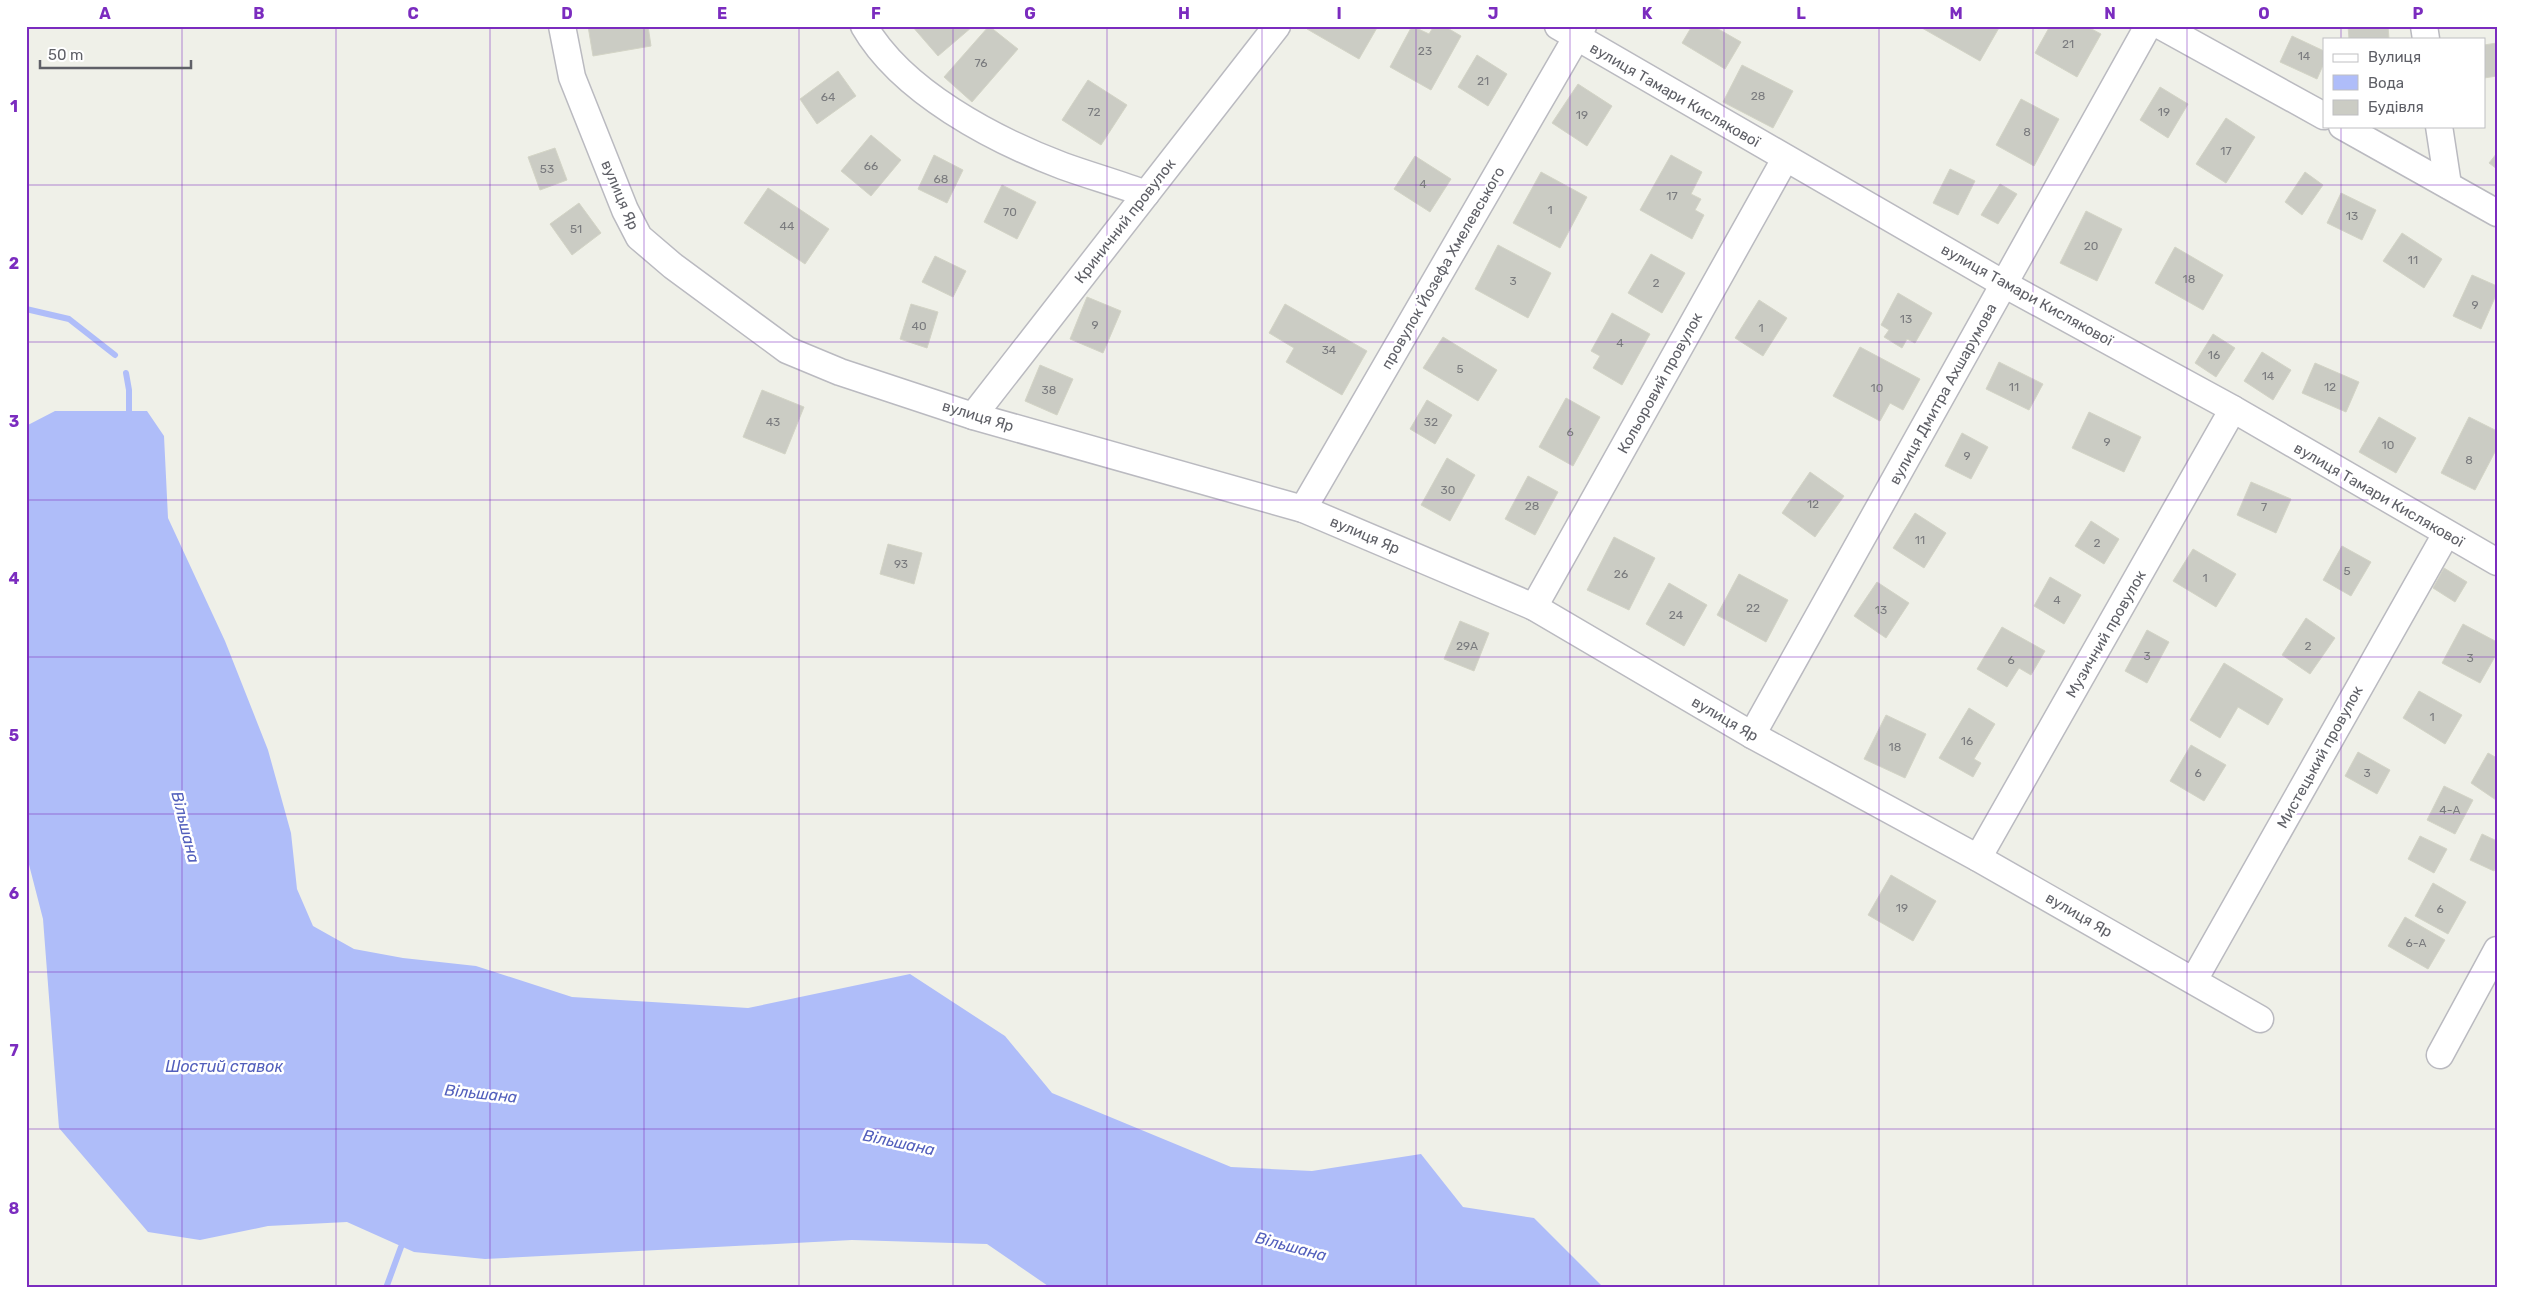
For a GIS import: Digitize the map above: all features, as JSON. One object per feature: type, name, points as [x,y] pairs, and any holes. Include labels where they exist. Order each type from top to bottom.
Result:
[{"type":"street","name":"вулиця Яр","points":[[562,26],[572,77],[625,210],[639,237],[673,266],[787,350],[840,372],[973,416],[1303,509],[1534,608],[1752,735],[1978,858],[2260,1018]]},
{"type":"street","points":[[864,26],[898,68],[925,92],[979,126],[1063,166],[1146,194]]},
{"type":"street","name":"вулиця Дмитра Ахшарумова","points":[[1752,735],[2148,26]]},
{"type":"street","points":[[2161,26],[2323,115]]},
{"type":"street","name":"Криничний провулок","points":[[973,416],[1146,194],[1264,30]]},
{"type":"street","name":"вулиця Тамари Кислякової","points":[[1573,30],[1786,159],[2004,284],[2233,409],[2497,562]]},
{"type":"street","name":"провулок Йозефа Хмелевського","points":[[1303,509],[1573,30]]},
{"type":"street","points":[[2346,128],[2497,213]]},
{"type":"street","points":[[2439,128],[2448,184]]},
{"type":"street","name":"Кольоровий провулок","points":[[1534,608],[1786,159]]},
{"type":"street","name":"Музичний провулок","points":[[1978,858],[2233,409]]},
{"type":"street","name":"Мистецький провулок","points":[[2194,980],[2446,534]]},
{"type":"street","points":[[2440,1055],[2497,950]]},
{"type":"water","name":"Шостий ставок","points":[[55,411],[147,411],[164,436],[168,518],[225,641],[268,750],[291,833],[297,889],[313,926],[354,949],[403,958],[476,966],[572,997],[748,1008],[910,974],[1005,1036],[1052,1093],[1231,1167],[1312,1171],[1421,1154],[1463,1207],[1534,1218],[1604,1288],[1051,1288],[987,1244],[852,1240],[485,1259],[414,1252],[347,1222],[268,1226],[200,1240],[148,1232],[59,1128],[43,919],[26,853],[26,426]]},
{"type":"building","points":[[588,26],[648,26],[651,46],[593,56]]},
{"type":"building","points":[[912,26],[971,26],[972,27],[938,56]]},
{"type":"building","points":[[989,26],[1018,49],[972,102],[944,77]]},
{"type":"building","points":[[1309,26],[1378,26],[1359,59],[1307,29]]},
{"type":"building","points":[[1412,26],[1429,34],[1434,26],[1444,26],[1461,36],[1431,90],[1390,67]]},
{"type":"building","points":[[1692,26],[1713,26],[1741,42],[1725,69],[1682,43]]},
{"type":"building","points":[[1923,26],[2000,26],[1980,61],[1922,28]]},
{"type":"building","points":[[2050,26],[2086,26],[2101,34],[2077,77],[2035,53]]},
{"type":"building","points":[[2348,26],[2388,26],[2389,38],[2349,38]]},
{"type":"building","points":[[2292,36],[2323,51],[2323,65],[2317,79],[2280,62]]},
{"type":"building","points":[[2497,43],[2497,76],[2486,78],[2486,45]]},
{"type":"building","points":[[1477,55],[1507,74],[1488,106],[1458,87]]},
{"type":"building","points":[[1742,65],[1793,91],[1773,128],[1723,102]]},
{"type":"building","points":[[838,71],[856,96],[817,124],[800,99]]},
{"type":"building","points":[[1088,80],[1127,105],[1101,145],[1062,120]]},
{"type":"building","points":[[1578,84],[1612,106],[1587,146],[1552,123]]},
{"type":"building","points":[[2160,87],[2188,104],[2168,138],[2140,120]]},
{"type":"building","points":[[2021,99],[2059,119],[2034,166],[1996,145]]},
{"type":"building","points":[[2226,118],[2255,137],[2226,183],[2196,164]]},
{"type":"building","points":[[871,135],[901,160],[871,196],[841,171]]},
{"type":"building","points":[[555,148],[567,180],[540,190],[528,157]]},
{"type":"building","points":[[2497,153],[2497,169],[2489,163]]},
{"type":"building","points":[[934,155],[963,170],[947,203],[918,189]]},
{"type":"building","points":[[1671,155],[1702,172],[1691,194],[1701,199],[1695,210],[1704,215],[1692,239],[1640,210]]},
{"type":"building","points":[[1415,156],[1451,179],[1430,212],[1394,189]]},
{"type":"building","points":[[1950,169],[1975,181],[1958,215],[1933,203]]},
{"type":"building","points":[[1541,172],[1587,197],[1560,248],[1513,223]]},
{"type":"building","points":[[2305,172],[2323,185],[2302,215],[2285,202]]},
{"type":"building","points":[[2000,184],[2017,194],[1998,224],[1981,215]]},
{"type":"building","points":[[1002,185],[1036,202],[1017,239],[984,222]]},
{"type":"building","points":[[768,188],[829,229],[805,264],[744,223]]},
{"type":"building","points":[[2341,193],[2376,210],[2362,240],[2327,223]]},
{"type":"building","points":[[579,203],[601,233],[572,255],[550,224]]},
{"type":"building","points":[[2086,211],[2122,229],[2097,281],[2060,263]]},
{"type":"building","points":[[2402,233],[2442,259],[2424,288],[2383,261]]},
{"type":"building","points":[[1498,245],[1551,273],[1528,318],[1475,289]]},
{"type":"building","points":[[2175,247],[2223,275],[2203,310],[2155,283]]},
{"type":"building","points":[[1651,254],[1685,273],[1662,313],[1628,293]]},
{"type":"building","points":[[935,256],[966,271],[953,297],[922,282]]},
{"type":"building","points":[[2472,275],[2497,286],[2497,293],[2481,329],[2453,316]]},
{"type":"building","points":[[1898,293],[1932,313],[1915,343],[1907,339],[1902,348],[1884,337],[1889,330],[1881,325]]},
{"type":"building","points":[[1087,297],[1121,311],[1103,353],[1070,339]]},
{"type":"building","points":[[1759,300],[1787,318],[1763,356],[1735,338]]},
{"type":"building","points":[[911,304],[938,312],[927,348],[900,339]]},
{"type":"building","points":[[1285,304],[1367,351],[1342,395],[1286,362],[1294,348],[1269,333]]},
{"type":"building","points":[[1612,313],[1650,334],[1622,385],[1593,368],[1600,356],[1591,351]]},
{"type":"building","points":[[2213,334],[2235,348],[2216,377],[2195,363]]},
{"type":"building","points":[[1443,337],[1497,370],[1478,401],[1423,368]]},
{"type":"building","points":[[1860,347],[1920,379],[1903,410],[1890,403],[1880,421],[1833,396]]},
{"type":"building","points":[[2262,352],[2291,370],[2273,400],[2244,381]]},
{"type":"building","points":[[1999,362],[2043,384],[2029,410],[1986,389]]},
{"type":"building","points":[[2315,363],[2359,382],[2346,412],[2302,393]]},
{"type":"building","points":[[1040,365],[1073,379],[1057,415],[1025,401]]},
{"type":"building","points":[[762,390],[804,407],[785,454],[743,437]]},
{"type":"building","points":[[1566,398],[1600,417],[1573,466],[1539,447]]},
{"type":"building","points":[[1427,400],[1452,415],[1435,444],[1410,429]]},
{"type":"building","points":[[2089,412],[2141,437],[2124,472],[2072,448]]},
{"type":"building","points":[[2379,417],[2416,438],[2396,473],[2359,452]]},
{"type":"building","points":[[2469,417],[2497,431],[2497,448],[2475,490],[2441,473]]},
{"type":"building","points":[[1962,433],[1988,447],[1971,479],[1945,466]]},
{"type":"building","points":[[1447,458],[1475,475],[1450,521],[1421,505]]},
{"type":"building","points":[[1810,472],[1844,496],[1815,537],[1782,513]]},
{"type":"building","points":[[1528,476],[1558,492],[1535,535],[1505,519]]},
{"type":"building","points":[[2251,482],[2291,499],[2276,533],[2237,515]]},
{"type":"building","points":[[1915,513],[1946,533],[1924,568],[1893,548]]},
{"type":"building","points":[[2091,521],[2119,539],[2104,564],[2075,546]]},
{"type":"building","points":[[1614,537],[1655,558],[1629,610],[1587,590]]},
{"type":"building","points":[[888,544],[922,553],[914,584],[880,574]]},
{"type":"building","points":[[2342,546],[2371,562],[2351,596],[2323,580]]},
{"type":"building","points":[[2193,549],[2236,574],[2216,607],[2173,581]]},
{"type":"building","points":[[2444,568],[2467,582],[2455,602],[2433,588]]},
{"type":"building","points":[[1739,574],[1788,600],[1766,642],[1717,615]]},
{"type":"building","points":[[2050,577],[2081,595],[2064,624],[2034,606]]},
{"type":"building","points":[[1877,582],[1909,603],[1886,638],[1854,616]]},
{"type":"building","points":[[1669,583],[1707,605],[1684,646],[1646,624]]},
{"type":"building","points":[[2306,618],[2335,638],[2310,674],[2282,655]]},
{"type":"building","points":[[1460,621],[1489,633],[1474,671],[1444,659]]},
{"type":"building","points":[[2463,624],[2497,642],[2497,653],[2480,683],[2442,663]]},
{"type":"building","points":[[2002,627],[2045,651],[2031,675],[2019,668],[2007,687],[1977,669]]},
{"type":"building","points":[[2147,630],[2169,642],[2147,683],[2125,671]]},
{"type":"building","points":[[2224,663],[2283,699],[2268,725],[2238,707],[2220,738],[2190,720]]},
{"type":"building","points":[[2419,691],[2462,715],[2445,744],[2403,718]]},
{"type":"building","points":[[1969,708],[1995,724],[1974,759],[1981,763],[1973,777],[1939,758]]},
{"type":"building","points":[[1886,715],[1926,734],[1905,778],[1864,759]]},
{"type":"building","points":[[2191,745],[2226,765],[2204,801],[2170,781]]},
{"type":"building","points":[[2358,752],[2390,770],[2377,794],[2345,776]]},
{"type":"building","points":[[2488,753],[2497,758],[2496,800],[2471,783]]},
{"type":"building","points":[[2444,786],[2473,800],[2455,834],[2427,820]]},
{"type":"building","points":[[2482,834],[2497,841],[2497,865],[2494,871],[2470,860]]},
{"type":"building","points":[[2420,836],[2447,849],[2434,873],[2408,859]]},
{"type":"building","points":[[1891,875],[1936,901],[1913,941],[1868,915]]},
{"type":"building","points":[[2433,883],[2466,902],[2448,934],[2415,916]]},
{"type":"building","points":[[2405,917],[2445,940],[2428,969],[2388,946]]},
{"type":"waterway","name":"Вільшана","points":[[26,309],[69,319],[115,355]]},
{"type":"waterway","name":"Вільшана","points":[[126,373],[129,390],[129,418]]},
{"type":"waterway","points":[[386,1288],[401,1247]]}]
